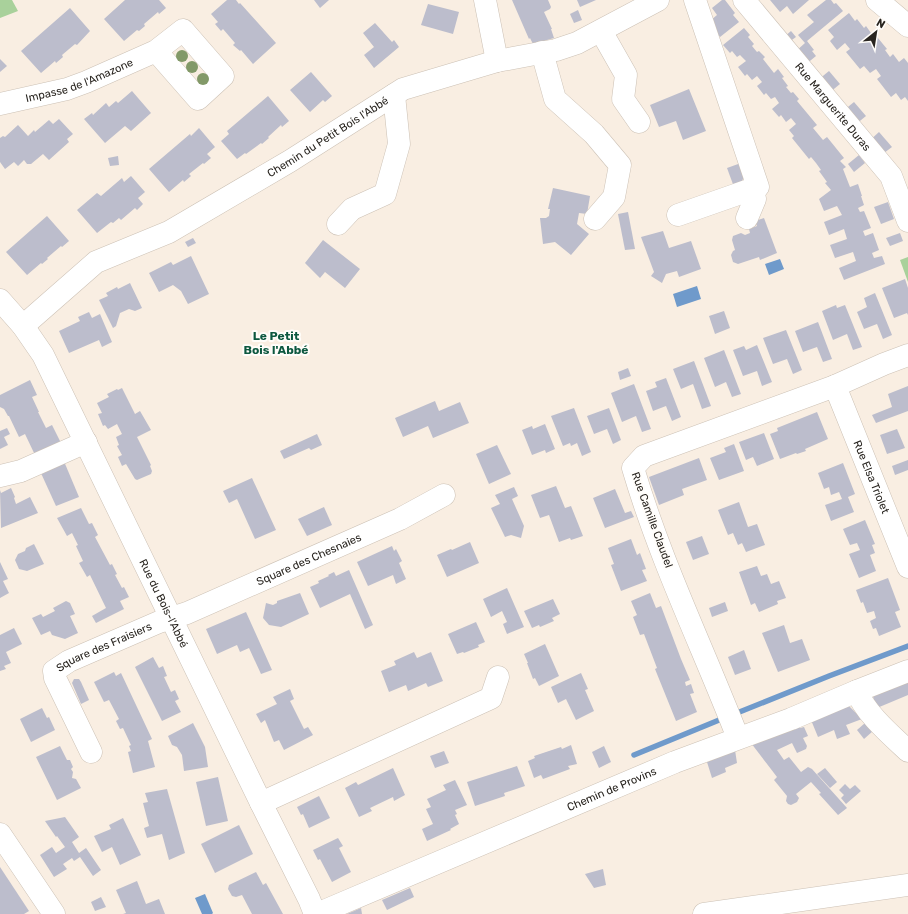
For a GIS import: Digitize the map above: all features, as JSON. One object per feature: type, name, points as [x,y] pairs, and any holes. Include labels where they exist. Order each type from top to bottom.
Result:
[{"type":"street","points":[[485,0],[498,61]]},
{"type":"street","name":"Chemin du Petit Bois l'Abbé","points":[[23,326],[96,262],[169,232],[290,161],[403,89],[498,61],[556,50],[577,43],[658,0]]},
{"type":"street","points":[[678,215],[758,187],[695,0]]},
{"type":"street","name":"Rue Marguerite Duras","points":[[744,0],[891,176],[908,221]]},
{"type":"street","points":[[877,0],[908,26]]},
{"type":"street","points":[[601,31],[626,75],[623,98],[639,122]]},
{"type":"street","name":"Impasse de l'Amazone","points":[[0,104],[67,89],[156,51]]},
{"type":"street","points":[[542,52],[555,99],[594,134],[620,165],[614,197],[595,219]]},
{"type":"street","points":[[338,224],[352,209],[386,194],[399,144],[394,95]]},
{"type":"street","points":[[747,218],[754,199],[752,189]]},
{"type":"street","name":"Rue du Bois-l'Abbé","points":[[0,300],[23,326],[43,354],[316,914]]},
{"type":"street","name":"Rue Camille Claudel","points":[[736,733],[685,610],[632,468],[644,456],[835,386],[908,355]]},
{"type":"street","name":"Rue Elsa Triolet","points":[[835,386],[908,567]]},
{"type":"street","points":[[0,476],[22,471],[86,442]]},
{"type":"street","name":"Square des Chesnaies","points":[[171,619],[400,519],[444,495]]},
{"type":"street","name":"Square des Fraisiers","points":[[91,752],[55,678],[54,671],[69,661],[159,622],[171,619]]},
{"type":"street","name":"Chemin de Provins","points":[[316,914],[643,776],[736,733],[791,719],[908,671]]},
{"type":"street","points":[[261,802],[491,698],[498,678]]},
{"type":"street","points":[[857,691],[859,698],[882,726],[908,751]]},
{"type":"street","points":[[0,834],[54,914]]},
{"type":"street","points":[[704,914],[908,885]]},
{"type":"green space","points":[[0,0],[12,0],[18,11],[0,18]]},
{"type":"green space","points":[[908,257],[908,282],[900,260]]},
{"type":"water","points":[[780,259],[784,269],[769,275],[765,264]]},
{"type":"water","points":[[697,286],[701,299],[677,307],[673,294]]},
{"type":"water","points":[[205,894],[213,913],[212,914],[202,914],[195,898]]},
{"type":"building","points":[[125,0],[159,0],[166,8],[159,14],[158,12],[144,24],[145,26],[139,31],[137,30],[124,41],[104,19]]},
{"type":"building","points":[[227,0],[236,0],[239,4],[240,3],[276,43],[253,64],[241,50],[240,51],[233,45],[235,43],[223,29],[221,31],[215,24],[218,22],[211,14]]},
{"type":"building","points":[[314,0],[329,0],[320,8]]},
{"type":"building","points":[[512,0],[548,0],[551,7],[544,12],[552,29],[554,38],[533,44],[530,38],[529,39]]},
{"type":"building","points":[[577,0],[596,0],[580,7]]},
{"type":"building","points":[[722,0],[725,0],[735,13],[733,15],[739,22],[720,37],[713,29],[710,21],[717,15],[712,8]]},
{"type":"building","points":[[770,0],[809,0],[793,14],[787,6],[780,12]]},
{"type":"building","points":[[826,0],[831,0],[834,4],[836,3],[843,11],[807,41],[814,50],[812,51],[816,56],[805,65],[795,52],[805,43],[798,35],[814,22],[807,15]]},
{"type":"building","points":[[428,4],[459,12],[453,34],[421,25]]},
{"type":"building","points":[[70,8],[90,31],[77,45],[75,44],[62,55],[63,57],[56,63],[55,61],[41,73],[21,51]]},
{"type":"building","points":[[578,10],[582,20],[574,23],[570,14]]},
{"type":"building","points":[[849,13],[855,21],[857,19],[864,28],[866,26],[871,33],[873,32],[887,49],[885,50],[890,57],[893,54],[899,62],[904,58],[908,63],[908,101],[905,97],[901,100],[896,93],[891,97],[877,79],[881,76],[876,69],[870,73],[864,66],[860,69],[846,52],[850,49],[845,43],[837,50],[830,41],[834,37],[828,30]]},
{"type":"building","points":[[375,23],[392,42],[394,40],[399,47],[374,68],[364,55],[374,47],[363,33]]},
{"type":"building","points":[[744,28],[750,35],[748,37],[754,44],[752,46],[757,52],[759,51],[765,57],[763,59],[774,73],[778,69],[784,77],[782,78],[788,86],[786,87],[799,99],[797,101],[817,125],[813,128],[823,140],[827,137],[844,158],[840,161],[846,167],[843,169],[850,187],[858,184],[862,196],[864,205],[858,208],[860,212],[864,211],[871,228],[863,231],[865,236],[873,233],[879,250],[872,253],[874,258],[882,256],[885,264],[844,280],[839,268],[856,261],[853,252],[835,258],[830,245],[847,239],[844,229],[829,235],[824,222],[842,215],[837,206],[824,211],[819,199],[831,190],[825,183],[827,182],[819,171],[821,170],[811,157],[809,159],[792,138],[794,136],[789,130],[796,124],[791,118],[786,122],[781,115],[779,117],[772,109],[779,103],[775,97],[771,99],[766,93],[764,95],[757,86],[762,82],[757,76],[752,80],[747,74],[745,76],[738,67],[746,61],[740,55],[737,57],[732,51],[730,53],[723,45]]},
{"type":"building","points":[[791,31],[796,37],[789,42],[784,37]]},
{"type":"building","points":[[0,59],[7,66],[0,72]]},
{"type":"building","points":[[829,71],[840,84],[829,93],[818,80]]},
{"type":"building","points":[[311,72],[332,96],[325,102],[323,100],[310,112],[290,90]]},
{"type":"building","points":[[689,89],[706,131],[683,140],[676,121],[659,127],[650,105]]},
{"type":"building","points":[[132,91],[151,113],[131,131],[125,126],[105,143],[84,119],[92,113],[93,115],[106,103],[109,107],[116,101],[118,103]]},
{"type":"building","points":[[268,96],[289,121],[282,127],[281,125],[262,144],[261,143],[237,159],[221,141],[229,134],[227,131]]},
{"type":"building","points":[[854,102],[866,116],[855,125],[843,111]]},
{"type":"building","points":[[59,119],[73,134],[67,139],[69,142],[49,160],[43,154],[31,164],[27,164],[24,160],[18,166],[14,162],[5,169],[0,162],[0,138],[3,136],[5,137],[18,125],[28,136],[49,120],[53,124]]},
{"type":"building","points":[[199,128],[215,147],[207,154],[211,158],[189,174],[191,176],[184,182],[183,180],[169,192],[149,169]]},
{"type":"building","points":[[879,132],[892,147],[880,156],[868,142]]},
{"type":"building","points":[[859,155],[865,163],[854,172],[848,164]]},
{"type":"building","points":[[118,156],[119,165],[110,166],[108,158]]},
{"type":"building","points":[[741,163],[744,177],[740,185],[734,187],[727,168]]},
{"type":"building","points":[[131,176],[145,192],[138,198],[143,204],[137,210],[135,208],[121,220],[119,218],[113,223],[111,222],[97,233],[77,210],[97,193],[101,196],[122,178],[124,182]]},
{"type":"building","points":[[553,188],[590,196],[587,214],[579,213],[577,224],[589,234],[571,255],[555,242],[543,244],[540,218],[546,218],[549,216],[550,209],[548,209]]},
{"type":"building","points":[[888,202],[894,219],[881,224],[874,207]]},
{"type":"building","points":[[628,212],[635,249],[625,250],[618,214]]},
{"type":"building","points":[[47,216],[69,241],[27,275],[6,252]]},
{"type":"building","points":[[764,218],[777,253],[760,260],[759,257],[738,264],[733,262],[731,255],[735,250],[732,240],[733,236],[741,233],[745,235],[750,233],[749,229],[757,226],[755,221]]},
{"type":"building","points":[[663,231],[669,248],[691,241],[701,269],[679,277],[677,271],[666,274],[662,283],[651,276],[654,272],[641,237]]},
{"type":"building","points":[[900,233],[903,241],[890,246],[886,238]]},
{"type":"building","points":[[193,238],[196,243],[188,247],[185,242]]},
{"type":"building","points":[[323,240],[360,269],[345,288],[325,272],[320,278],[305,263]]},
{"type":"building","points":[[191,256],[209,294],[188,304],[181,291],[173,285],[159,292],[149,273],[171,262],[173,265]]},
{"type":"building","points":[[905,279],[908,288],[908,315],[907,313],[894,318],[882,288]]},
{"type":"building","points":[[130,283],[142,308],[135,311],[129,309],[120,313],[116,326],[113,328],[99,300],[108,296],[106,293],[117,287],[118,289]]},
{"type":"building","points":[[875,293],[892,335],[883,339],[877,324],[864,329],[857,312],[867,307],[864,298]]},
{"type":"building","points":[[836,305],[837,308],[845,305],[862,347],[853,350],[847,334],[833,340],[822,311]]},
{"type":"building","points":[[724,311],[730,328],[715,334],[709,316]]},
{"type":"building","points":[[89,312],[92,318],[100,314],[112,342],[102,347],[99,340],[69,353],[59,331],[80,321],[78,317]]},
{"type":"building","points":[[818,322],[832,359],[823,362],[817,347],[803,352],[795,331]]},
{"type":"building","points":[[786,330],[802,370],[793,374],[787,359],[773,364],[763,338]]},
{"type":"building","points":[[757,345],[772,382],[762,386],[757,371],[743,376],[733,350],[744,346],[746,350]]},
{"type":"building","points":[[724,350],[741,394],[732,397],[726,382],[715,387],[704,358]]},
{"type":"building","points":[[694,361],[711,406],[702,409],[693,384],[681,389],[673,369]]},
{"type":"building","points":[[628,368],[631,376],[620,380],[618,372]]},
{"type":"building","points":[[666,378],[681,417],[672,421],[666,406],[653,411],[646,391],[657,387],[655,382]]},
{"type":"building","points":[[30,380],[37,395],[32,397],[38,412],[46,428],[52,425],[61,443],[35,455],[25,434],[19,437],[9,416],[4,409],[0,407],[0,395]]},
{"type":"building","points":[[634,384],[651,429],[642,432],[636,416],[622,422],[611,393]]},
{"type":"building","points":[[908,386],[908,411],[876,423],[872,415],[892,407],[888,394]]},
{"type":"building","points":[[122,388],[135,414],[140,411],[151,430],[137,437],[151,465],[152,471],[151,474],[137,480],[126,464],[122,466],[118,457],[122,455],[117,446],[119,445],[116,437],[122,434],[117,424],[108,429],[105,425],[103,426],[98,414],[102,413],[97,403],[109,397],[107,394]]},
{"type":"building","points":[[435,401],[439,411],[460,402],[469,423],[433,438],[428,426],[403,437],[395,418]]},
{"type":"building","points":[[574,408],[591,452],[582,456],[577,443],[571,446],[570,443],[563,446],[551,416]]},
{"type":"building","points":[[609,408],[621,440],[613,444],[607,429],[594,434],[587,416]]},
{"type":"building","points":[[817,412],[828,439],[805,449],[806,451],[780,459],[770,434],[778,431],[777,428]]},
{"type":"building","points":[[545,424],[555,449],[546,453],[545,450],[532,455],[522,430],[532,426],[533,429]]},
{"type":"building","points":[[7,428],[10,434],[4,437],[8,445],[0,449],[0,431]]},
{"type":"building","points":[[897,429],[905,448],[887,454],[880,435]]},
{"type":"building","points":[[764,433],[774,459],[757,466],[753,457],[746,460],[739,442]]},
{"type":"building","points":[[317,434],[322,445],[311,450],[309,448],[284,459],[280,451]]},
{"type":"building","points":[[734,444],[744,471],[719,480],[710,458],[726,452],[724,448]]},
{"type":"building","points":[[497,445],[511,474],[489,484],[476,454]]},
{"type":"building","points":[[699,458],[707,480],[682,489],[684,495],[659,505],[649,477]]},
{"type":"building","points":[[63,459],[79,497],[56,506],[40,471]]},
{"type":"building","points":[[908,460],[908,470],[895,475],[892,466]]},
{"type":"building","points":[[843,463],[855,494],[848,497],[854,512],[831,521],[825,505],[842,499],[839,492],[831,495],[829,487],[824,489],[818,473]]},
{"type":"building","points":[[252,478],[276,530],[255,539],[237,499],[229,503],[223,491]]},
{"type":"building","points":[[556,486],[565,508],[571,506],[583,536],[571,540],[570,538],[559,542],[549,515],[540,518],[531,495]]},
{"type":"building","points":[[514,487],[518,496],[512,499],[524,526],[521,538],[511,535],[505,537],[491,508],[500,504],[495,495]]},
{"type":"building","points":[[11,488],[16,504],[30,497],[38,513],[1,528],[0,490],[1,493]]},
{"type":"building","points":[[615,489],[625,513],[631,511],[634,517],[605,528],[593,498]]},
{"type":"building","points":[[739,502],[748,527],[757,524],[765,545],[746,552],[742,543],[738,545],[733,533],[728,535],[718,510]]},
{"type":"building","points":[[324,507],[332,525],[307,536],[298,519]]},
{"type":"building","points":[[81,508],[89,524],[92,523],[98,535],[95,537],[110,565],[112,564],[117,574],[115,575],[122,588],[124,587],[129,597],[120,601],[124,609],[96,623],[92,616],[106,608],[90,575],[87,577],[79,563],[83,561],[72,533],[67,536],[57,518]]},
{"type":"building","points":[[865,520],[875,544],[872,545],[875,553],[870,555],[876,571],[859,578],[849,554],[860,550],[857,543],[850,545],[843,529]]},
{"type":"building","points":[[702,536],[709,554],[693,560],[686,542]]},
{"type":"building","points":[[631,539],[637,555],[640,553],[646,569],[642,570],[647,581],[621,591],[611,565],[614,564],[608,548]]},
{"type":"building","points":[[470,542],[479,563],[447,577],[437,555]]},
{"type":"building","points":[[34,544],[44,564],[27,571],[19,569],[15,560],[18,554]]},
{"type":"building","points":[[392,546],[394,551],[396,549],[402,561],[399,563],[406,579],[396,584],[393,575],[368,586],[357,562]]},
{"type":"building","points":[[0,562],[8,579],[3,581],[9,593],[0,598]]},
{"type":"building","points":[[757,566],[761,576],[767,574],[771,584],[779,581],[786,598],[777,601],[778,604],[759,612],[755,603],[751,605],[739,572]]},
{"type":"building","points":[[349,570],[373,625],[365,629],[350,594],[320,608],[310,587],[319,583],[318,581],[334,572],[336,576]]},
{"type":"building","points":[[888,578],[900,610],[895,612],[901,627],[879,636],[876,628],[873,629],[870,621],[876,618],[874,611],[867,613],[856,590]]},
{"type":"building","points":[[507,588],[524,627],[507,634],[503,624],[507,622],[502,611],[491,617],[483,599]]},
{"type":"building","points":[[300,593],[309,614],[281,627],[269,625],[263,618],[266,603],[273,605],[277,603],[277,601]]},
{"type":"building","points":[[650,593],[656,608],[661,606],[690,680],[685,682],[686,686],[691,684],[694,693],[690,694],[697,712],[676,721],[655,669],[657,668],[644,634],[640,635],[633,617],[637,615],[631,601]]},
{"type":"building","points":[[553,599],[560,614],[552,618],[554,621],[540,627],[539,625],[532,628],[524,611]]},
{"type":"building","points":[[66,601],[70,603],[75,614],[70,616],[78,633],[65,639],[52,635],[50,631],[41,635],[32,618],[41,614],[43,617],[55,611],[53,608]]},
{"type":"building","points":[[725,602],[728,611],[712,617],[709,608]]},
{"type":"building","points":[[246,612],[272,670],[261,674],[249,648],[240,652],[237,645],[217,654],[206,629]]},
{"type":"building","points":[[476,622],[485,642],[478,645],[479,647],[457,654],[448,634]]},
{"type":"building","points":[[784,625],[790,643],[802,639],[810,660],[778,672],[762,633]]},
{"type":"building","points":[[14,628],[22,644],[6,652],[11,663],[4,666],[6,669],[0,671],[0,635]]},
{"type":"building","points":[[545,644],[559,676],[539,686],[535,678],[533,679],[524,654]]},
{"type":"building","points":[[744,650],[751,669],[735,675],[728,657]]},
{"type":"building","points":[[414,652],[417,658],[431,652],[443,681],[428,687],[426,683],[408,691],[406,685],[389,692],[381,671],[396,665],[394,661]]},
{"type":"building","points":[[153,657],[159,668],[163,666],[167,676],[164,677],[171,692],[175,690],[179,699],[175,701],[181,712],[162,721],[135,667]]},
{"type":"building","points":[[114,672],[116,676],[121,673],[152,739],[148,741],[155,767],[133,773],[128,752],[131,751],[129,746],[131,745],[123,728],[120,729],[116,721],[119,719],[109,700],[104,702],[94,682]]},
{"type":"building","points":[[581,673],[588,689],[585,690],[594,711],[576,720],[566,699],[558,703],[551,687]]},
{"type":"building","points":[[74,679],[79,679],[89,700],[81,704],[72,683]]},
{"type":"building","points":[[908,680],[908,695],[877,708],[872,694]]},
{"type":"building","points":[[290,689],[294,699],[290,701],[304,729],[308,727],[313,735],[284,750],[279,740],[274,742],[265,720],[261,723],[256,714],[277,704],[273,697]]},
{"type":"building","points":[[848,705],[862,719],[846,725],[850,734],[837,739],[834,730],[818,737],[811,720]]},
{"type":"building","points":[[42,708],[47,718],[49,717],[55,730],[31,742],[20,719]]},
{"type":"building","points":[[193,723],[205,747],[208,767],[184,771],[182,755],[177,747],[172,745],[168,736]]},
{"type":"building","points":[[865,723],[873,731],[864,739],[857,730]]},
{"type":"building","points":[[799,724],[800,728],[804,727],[808,736],[803,738],[807,746],[806,749],[797,753],[792,743],[777,750],[784,760],[789,757],[801,772],[808,767],[812,769],[847,808],[838,815],[819,794],[821,793],[811,782],[796,794],[799,798],[797,802],[791,805],[788,804],[786,801],[787,796],[774,780],[777,777],[751,743]]},
{"type":"building","points":[[571,745],[577,764],[568,766],[570,769],[543,779],[541,775],[534,778],[528,761],[535,758],[534,756],[561,747],[562,749]]},
{"type":"building","points":[[60,746],[67,760],[70,760],[73,767],[71,769],[73,772],[72,778],[76,779],[81,788],[57,800],[36,757]]},
{"type":"building","points":[[604,746],[611,762],[599,768],[592,752]]},
{"type":"building","points":[[735,750],[737,763],[725,768],[726,772],[712,778],[707,762]]},
{"type":"building","points":[[444,751],[449,763],[435,768],[430,756]]},
{"type":"building","points":[[517,766],[525,786],[504,793],[505,796],[475,806],[467,782]]},
{"type":"building","points":[[393,768],[405,795],[394,801],[393,797],[370,808],[372,811],[359,817],[345,788],[356,782],[358,785]]},
{"type":"building","points":[[825,768],[837,782],[830,788],[817,774]]},
{"type":"building","points":[[218,777],[228,821],[206,826],[196,782]]},
{"type":"building","points":[[455,780],[467,805],[455,810],[457,814],[455,815],[459,824],[450,829],[451,830],[427,841],[422,829],[433,824],[426,809],[431,807],[427,799],[446,790],[443,785]]},
{"type":"building","points":[[845,784],[850,789],[855,785],[861,791],[846,804],[841,798],[844,795],[839,790]]},
{"type":"building","points":[[167,789],[185,853],[169,860],[162,834],[147,838],[144,828],[149,826],[143,803],[148,802],[145,793]]},
{"type":"building","points":[[319,796],[330,818],[309,828],[303,814],[301,815],[297,807]]},
{"type":"building","points":[[65,817],[79,837],[72,842],[79,853],[86,848],[101,870],[93,876],[80,857],[74,861],[72,858],[63,864],[67,869],[54,877],[40,855],[52,847],[56,853],[65,847],[45,821]]},
{"type":"building","points":[[123,818],[141,855],[120,865],[112,847],[102,852],[94,836],[111,829],[109,825]]},
{"type":"building","points":[[239,825],[253,854],[215,873],[201,844]]},
{"type":"building","points":[[338,838],[343,846],[339,848],[351,872],[332,882],[320,859],[318,860],[313,850]]},
{"type":"building","points":[[0,867],[29,911],[24,914],[0,914]]},
{"type":"building","points":[[603,869],[606,885],[594,888],[585,874]]},
{"type":"building","points":[[256,872],[263,885],[266,883],[283,914],[252,914],[242,895],[236,897],[232,896],[228,889],[229,885]]},
{"type":"building","points":[[137,881],[146,904],[159,899],[165,914],[123,914],[126,913],[116,890]]},
{"type":"building","points":[[410,888],[414,897],[387,910],[382,900]]},
{"type":"building","points":[[101,897],[106,907],[95,911],[91,902]]},
{"type":"building","points":[[361,908],[362,914],[347,914]]},
{"type":"waterway","points":[[732,715],[908,646]]},
{"type":"waterway","points":[[634,755],[724,718]]},
{"type":"district","name":"Le Petit Bois l'Abbé","points":[[276,343]]}]
